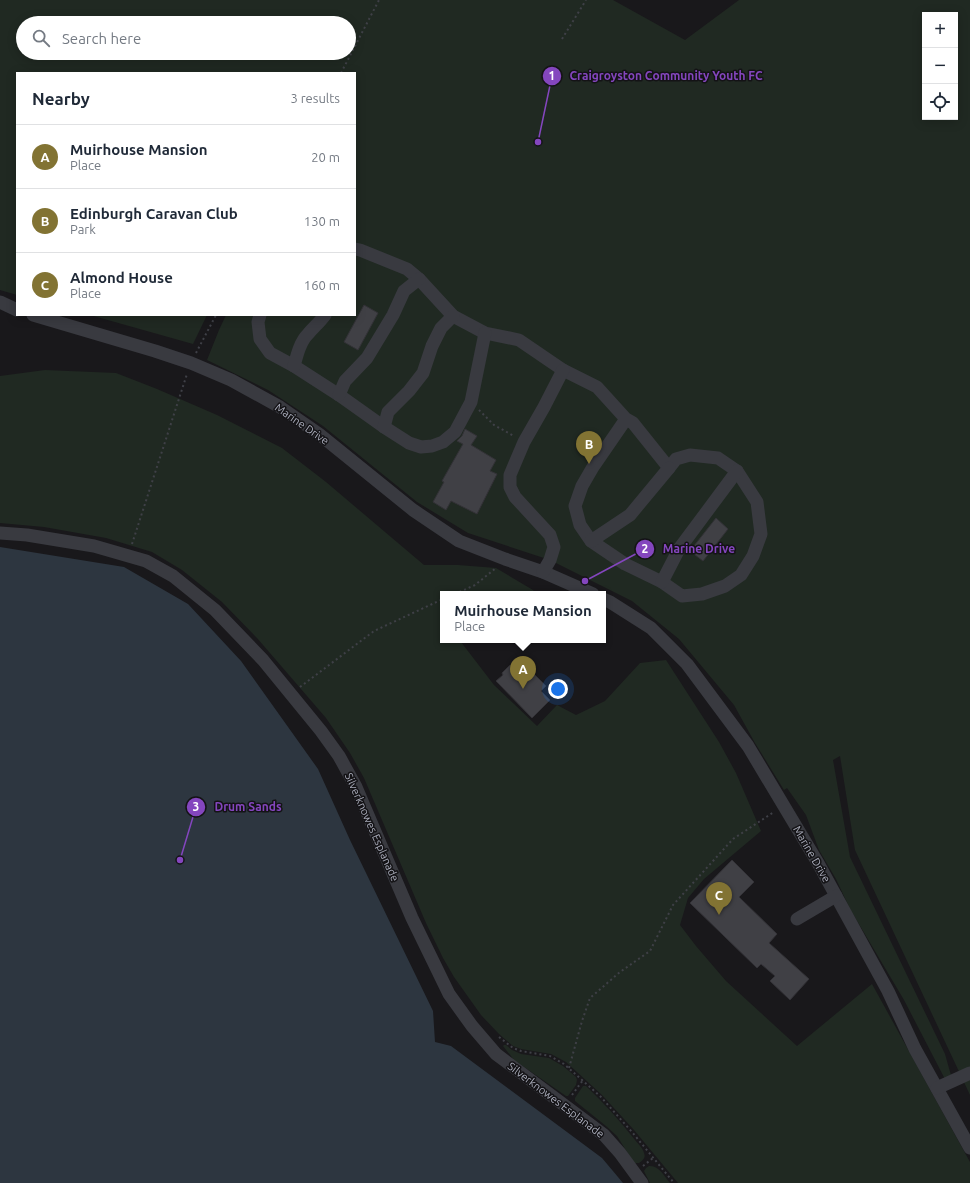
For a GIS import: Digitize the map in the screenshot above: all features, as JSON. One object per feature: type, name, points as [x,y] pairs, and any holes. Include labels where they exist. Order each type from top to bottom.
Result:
[{"type":"street","points":[[357,253],[407,269],[419,279],[453,316],[485,333],[519,340],[563,370],[598,387],[626,419],[633,423],[669,468]]},
{"type":"street","points":[[339,395],[345,381],[367,358],[393,315],[404,291],[419,279]]},
{"type":"street","points":[[0,302],[16,310]]},
{"type":"street","name":"Marine Drive","points":[[36,316],[156,351],[191,363],[231,380],[280,407],[325,439],[413,510],[459,541],[543,572],[586,591]]},
{"type":"street","points":[[260,316],[258,322],[260,339],[270,353],[294,366],[339,395],[408,443],[421,447],[432,446],[443,442],[456,432],[472,402],[485,333]]},
{"type":"street","points":[[294,366],[297,353],[307,335],[322,321],[324,316]]},
{"type":"street","points":[[384,427],[388,412],[409,391],[422,373],[432,346],[441,328],[453,316]]},
{"type":"street","points":[[543,572],[550,560],[554,547],[550,535],[514,497],[510,487],[510,475],[524,442],[563,370]]},
{"type":"street","points":[[591,541],[630,515],[676,459],[690,455],[718,458],[737,471],[758,502],[761,534],[753,556],[741,575],[725,586],[702,594],[682,596],[662,582],[625,564],[591,541],[580,525],[575,506],[582,486],[593,467],[626,419]]},
{"type":"street","points":[[662,582],[679,549],[737,471]]},
{"type":"street","name":"Silverknowes Esplanade","points":[[0,533],[27,535],[94,546],[146,561],[173,576],[215,610],[262,660],[291,694],[321,730],[339,756],[356,787],[412,918],[449,994],[472,1026],[496,1054],[604,1135],[620,1153],[642,1183]]},
{"type":"street","name":"Marine Drive","points":[[606,600],[651,628],[687,664],[748,746],[818,863],[888,991],[915,1049],[970,1148]]},
{"type":"street","points":[[797,919],[836,896]]},
{"type":"street","points":[[937,1088],[970,1073]]},
{"type":"path","points":[[356,44],[379,0]]},
{"type":"path","points":[[562,39],[586,0]]},
{"type":"path","points":[[342,72],[348,60]]},
{"type":"path","points":[[128,556],[191,363],[215,316]]},
{"type":"path","points":[[472,402],[494,425],[524,442]]},
{"type":"path","points":[[462,591],[475,585],[505,559]]},
{"type":"path","points":[[291,694],[374,630],[440,600]]},
{"type":"path","points":[[569,1068],[590,998],[620,972],[650,951],[673,905],[733,839],[784,806]]},
{"type":"path","points":[[498,1036],[513,1048],[521,1051],[550,1056],[569,1068],[600,1096],[674,1183]]},
{"type":"path","points":[[565,1106],[582,1080]]},
{"type":"shaded area","points":[[0,0],[613,0],[685,40],[739,0],[970,0],[970,1095],[855,850],[840,756],[833,760],[850,857],[945,1054],[954,1086],[947,1083],[904,1000],[850,909],[836,879],[819,850],[806,815],[787,788],[784,790],[734,705],[679,639],[632,601],[550,560],[468,533],[417,502],[323,426],[268,390],[207,360],[226,316],[356,316],[356,72],[16,72],[16,295],[0,290]]},
{"type":"shaded area","points":[[94,316],[207,316],[193,344]]},
{"type":"shaded area","points":[[45,370],[116,373],[157,389],[217,415],[282,448],[326,482],[424,565],[458,565],[496,568],[533,590],[534,591],[440,591],[440,643],[462,643],[494,685],[537,726],[557,705],[576,715],[605,701],[640,663],[666,660],[719,742],[736,773],[761,831],[704,879],[688,898],[680,925],[726,981],[797,1046],[872,984],[970,1162],[970,1183],[678,1183],[634,1130],[602,1095],[566,1062],[551,1054],[521,1049],[513,1046],[481,1015],[454,977],[443,958],[426,923],[364,778],[350,753],[326,718],[257,638],[222,602],[182,570],[152,552],[106,538],[44,527],[0,523],[0,376]]},
{"type":"shaded area","points":[[0,547],[124,567],[188,604],[241,661],[318,769],[350,840],[433,1011],[435,1042],[451,1046],[602,1158],[623,1183],[0,1183]]},
{"type":"shaded area","points":[[504,1045],[521,1054],[549,1058],[563,1066],[576,1077],[576,1085],[568,1096],[566,1096],[514,1060],[503,1046]]},
{"type":"shaded area","points":[[583,1086],[586,1086],[624,1126],[642,1148],[645,1156],[643,1160],[639,1163],[634,1163],[617,1136],[575,1101],[575,1098]]},
{"type":"shaded area","points":[[649,1166],[656,1167],[670,1183],[650,1183],[644,1171]]},
{"type":"building","points":[[364,305],[378,313],[358,350],[344,342]]},
{"type":"building","points":[[465,429],[477,436],[471,445],[496,460],[490,471],[497,474],[477,514],[451,501],[446,510],[433,502],[444,482],[442,481],[463,444],[457,441],[462,436]]},
{"type":"building","points":[[716,518],[728,529],[703,561],[690,551]]},
{"type":"building","points":[[516,662],[531,677],[534,674],[546,686],[541,691],[550,700],[532,718],[496,681],[503,675],[502,673],[510,665],[511,667]]},
{"type":"building","points":[[732,860],[754,882],[739,897],[777,934],[769,943],[809,979],[790,1000],[770,981],[775,976],[761,964],[757,968],[690,903]]},
{"type":"place","name":"Craigroyston Community Youth FC","points":[[538,142]]},
{"type":"place","name":"Edinburgh Caravan Club","points":[[589,464]]},
{"type":"place","name":"Marine Drive","points":[[585,581]]},
{"type":"place","name":"Muirhouse Mansion","points":[[523,689]]},
{"type":"place","name":"Drum Sands","points":[[180,860]]},
{"type":"place","name":"Almond House","points":[[719,915]]}]
